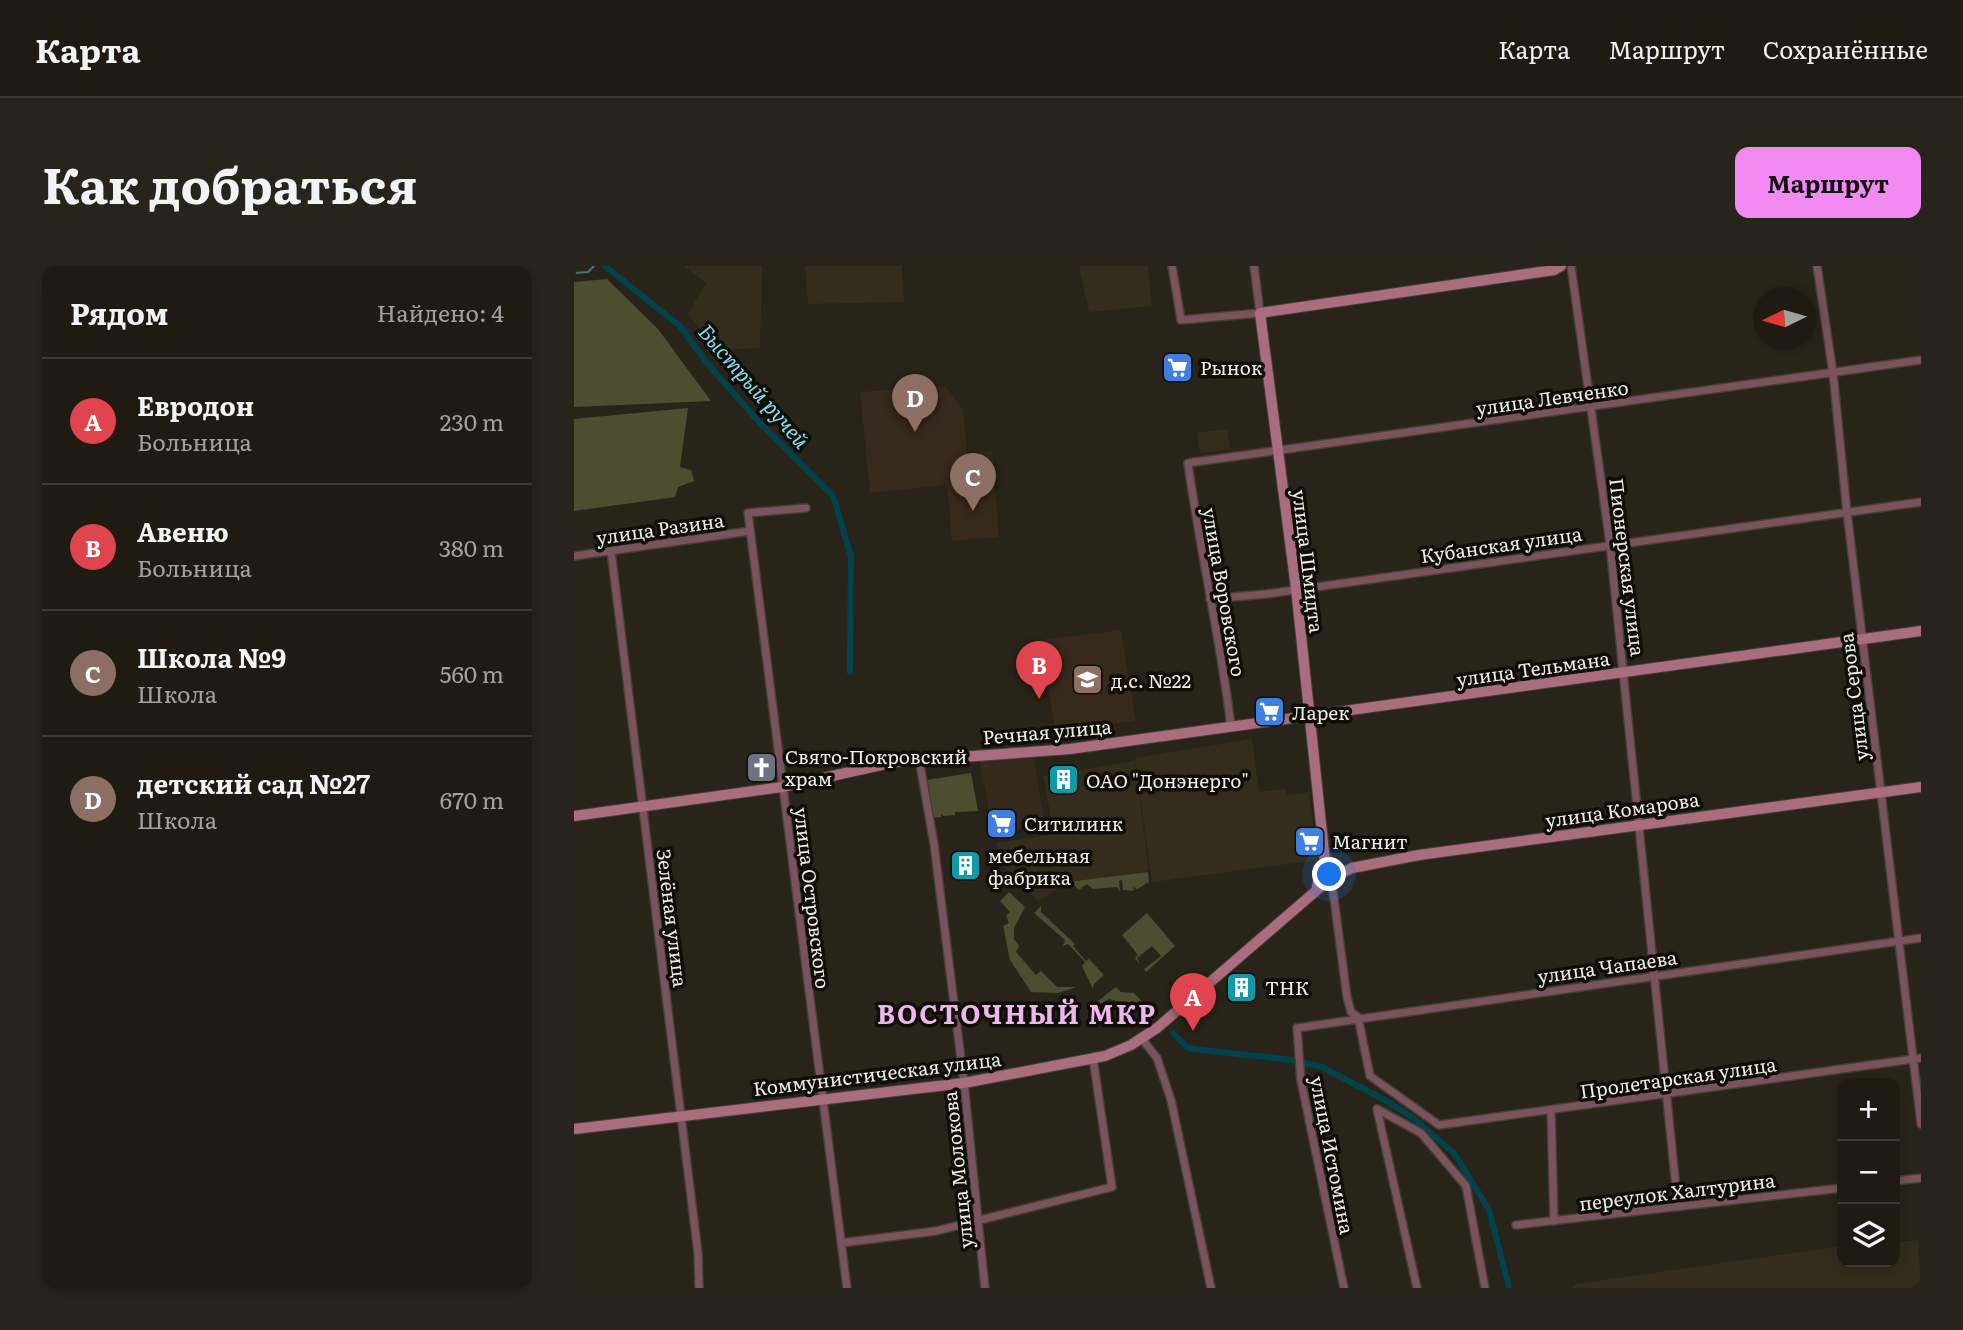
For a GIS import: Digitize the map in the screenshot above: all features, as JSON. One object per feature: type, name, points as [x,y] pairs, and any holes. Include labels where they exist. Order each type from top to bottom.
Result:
[{"type":"street","points":[[1172,266],[1181,320],[1260,313],[1572,266]]},
{"type":"street","name":"улица Шмидта","points":[[1254,266],[1296,589],[1325,861],[1331,878],[1347,997],[1351,1012],[1358,1017],[1370,1076],[1439,1125]]},
{"type":"street","name":"Пионерская улица","points":[[1572,266],[1625,672],[1678,1207]]},
{"type":"street","name":"улица Серова","points":[[1817,266],[1833,373],[1897,942],[1917,1059],[1921,1124]]},
{"type":"street","name":"улица Левченко","points":[[1188,463],[1921,360]]},
{"type":"street","name":"улица Воровского","points":[[1188,463],[1210,599],[1220,641],[1231,726]]},
{"type":"street","name":"Кубанская улица","points":[[1210,599],[1921,502]]},
{"type":"street","name":"улица Островского","points":[[806,508],[748,513],[847,1288]]},
{"type":"street","name":"улица Разина","points":[[574,556],[750,531]]},
{"type":"street","name":"Зелёная улица","points":[[611,551],[682,1114],[698,1253],[699,1288]]},
{"type":"street","name":"улица Тельмана","points":[[1150,737],[1921,631]]},
{"type":"street","name":"Речная улица","points":[[574,816],[782,787],[919,759],[1060,750],[1150,737]]},
{"type":"street","name":"улица Молокова","points":[[919,759],[934,844],[964,1083],[985,1288]]},
{"type":"street","name":"улица Комарова","points":[[1331,878],[1352,868],[1392,860],[1921,787]]},
{"type":"street","name":"улица Шмидта","points":[[1315,890],[1325,861]]},
{"type":"street","name":"Коммунистическая улица","points":[[574,1129],[682,1114],[964,1083],[1117,1051],[1143,1039],[1331,878]]},
{"type":"street","name":"улица Чапаева","points":[[1297,1028],[1358,1017],[1921,938]]},
{"type":"street","name":"улица Истомина","points":[[1297,1028],[1301,1081],[1343,1288]]},
{"type":"street","points":[[1143,1039],[1157,1058],[1171,1100],[1212,1288]]},
{"type":"street","points":[[841,1243],[936,1231],[1112,1187],[1093,1058]]},
{"type":"street","name":"Пролетарская улица","points":[[1439,1125],[1917,1059]]},
{"type":"street","points":[[1417,1288],[1377,1109],[1421,1133],[1466,1186],[1485,1288]]},
{"type":"street","points":[[1551,1111],[1555,1221]]},
{"type":"street","points":[[1900,1180],[1921,1178]]},
{"type":"street","name":"переулок Халтурина","points":[[1516,1225],[1837,1189]]},
{"type":"shaded area","points":[[684,266],[762,266],[760,348],[717,350],[688,314],[706,283]]},
{"type":"shaded area","points":[[805,266],[902,266],[904,302],[808,304]]},
{"type":"shaded area","points":[[1079,266],[1148,266],[1152,306],[1089,312]]},
{"type":"shaded area","points":[[945,386],[963,410],[967,454],[992,451],[999,537],[952,541],[947,485],[870,493],[860,392]]},
{"type":"shaded area","points":[[1227,429],[1230,449],[1200,453],[1197,433]]},
{"type":"shaded area","name":"д.с. №22","points":[[1121,630],[1136,720],[1056,733],[1039,640]]},
{"type":"shaded area","points":[[1252,739],[1259,792],[1286,789],[1287,795],[1309,792],[1318,860],[1152,882],[1135,758]]},
{"type":"shaded area","points":[[979,756],[1033,756],[1045,824],[993,834]]},
{"type":"shaded area","name":"ОАО \"Донэнерго\"","points":[[1135,761],[1149,871],[1068,883],[1038,901],[1000,863],[996,843],[1054,834],[1043,776]]},
{"type":"shaded area","points":[[1918,1240],[1921,1288],[1571,1288],[1576,1284],[1837,1247],[1837,1267],[1900,1267],[1900,1242]]},
{"type":"green space","points":[[607,279],[658,329],[711,401],[574,407],[574,282]]},
{"type":"green space","points":[[688,408],[680,467],[691,470],[694,481],[678,487],[675,497],[574,511],[574,419]]},
{"type":"green space","points":[[971,773],[978,811],[955,812],[955,815],[943,816],[941,814],[941,817],[933,818],[927,780]]},
{"type":"green space","points":[[1148,872],[1149,882],[1137,889],[1133,887],[1134,891],[1123,890],[1122,880],[1119,881],[1120,892],[1117,887],[1093,889],[1087,884],[1079,890],[1075,886],[1062,888],[1068,882]]},
{"type":"green space","points":[[1009,892],[1025,907],[1014,928],[1014,939],[1019,946],[1016,952],[1036,975],[1041,971],[1057,987],[1077,987],[1058,993],[1031,992],[1010,960],[1003,926],[1009,923],[1006,915],[1010,912],[1000,901]]},
{"type":"green space","points":[[1041,906],[1041,912],[1075,944],[1073,946],[1086,961],[1089,959],[1104,975],[1094,984],[1093,989],[1082,966],[1085,962],[1068,944],[1063,946],[1065,940],[1034,913]]},
{"type":"green space","points":[[1147,913],[1175,946],[1146,972],[1144,969],[1161,956],[1152,946],[1137,958],[1140,965],[1135,958],[1138,955],[1122,935]]},
{"type":"green space","points":[[1116,987],[1121,992],[1134,993],[1147,1007],[1143,1012],[1135,1006],[1109,999],[1100,1004],[1098,1001]]},
{"type":"waterway","points":[[574,273],[588,272],[594,266]]},
{"type":"waterway","name":"Быстрый ручей","points":[[605,266],[681,327],[706,362],[759,422],[833,496],[851,556],[850,672]]},
{"type":"waterway","name":"Быстрый ручей","points":[[1173,1033],[1187,1047],[1194,1049],[1291,1060],[1322,1067],[1413,1118],[1454,1153],[1489,1210],[1509,1287]]},
{"type":"place","name":"Рынок","points":[[1177,367]]},
{"type":"place","name":"детский сад №27","points":[[915,432]]},
{"type":"place","name":"Школа №9","points":[[973,511]]},
{"type":"place","name":"д.с. №22","points":[[1088,680]]},
{"type":"place","name":"Авеню","points":[[1039,699]]},
{"type":"place","name":"Ларек","points":[[1269,712]]},
{"type":"place","name":"Свято-Покровский храм","points":[[762,767]]},
{"type":"place","name":"ОАО \"Донэнерго\"","points":[[1063,780]]},
{"type":"place","name":"Ситилинк","points":[[1001,823]]},
{"type":"place","name":"Магнит","points":[[1309,841]]},
{"type":"place","name":"мебельная фабрика","points":[[965,866]]},
{"type":"place","name":"ТНК","points":[[1242,987]]},
{"type":"place","name":"Евродон","points":[[1193,1031]]},
{"type":"district","name":"ВОСТОЧНЫЙ МКР","points":[[1017,1012]]}]
